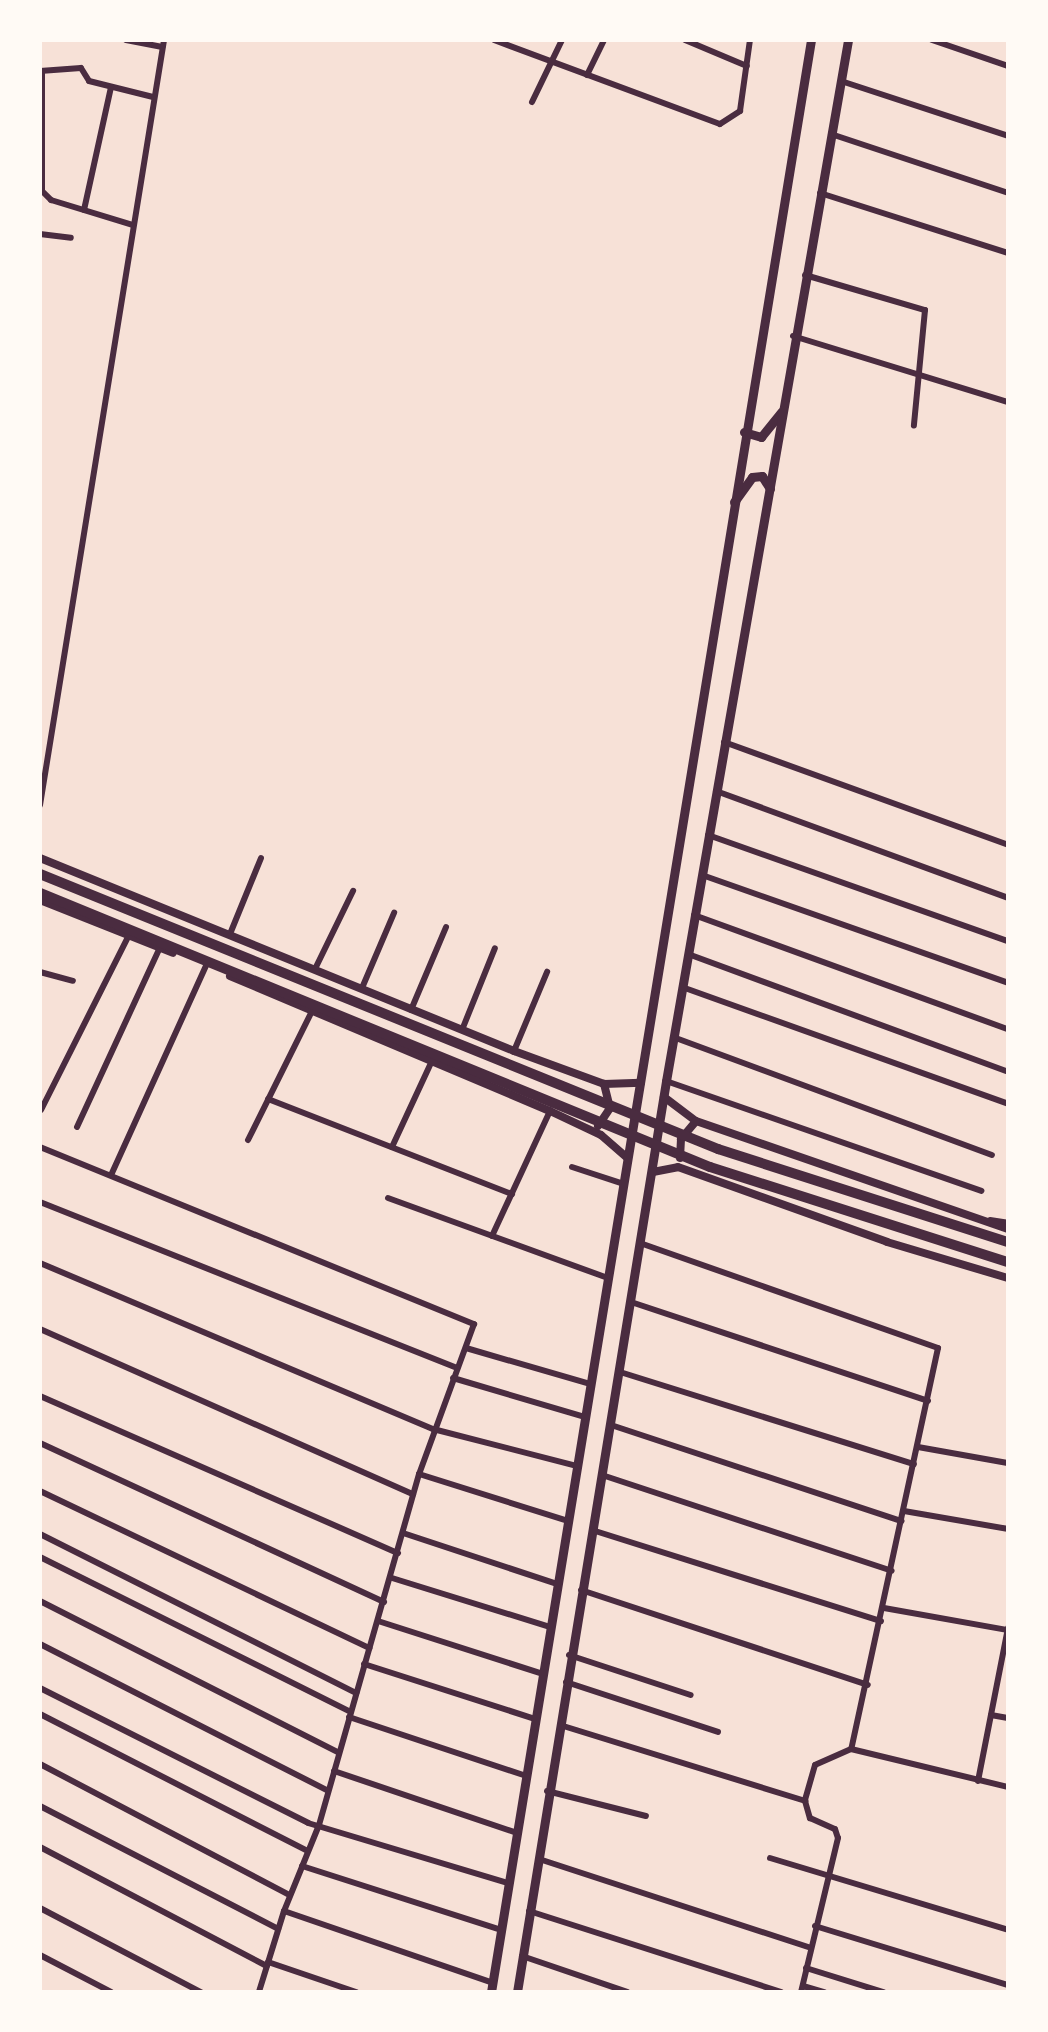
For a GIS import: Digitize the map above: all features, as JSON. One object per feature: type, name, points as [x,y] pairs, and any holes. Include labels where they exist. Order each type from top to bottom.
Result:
[{"type":"main road","points":[[492,1987],[641,1083],[744,432],[811,40]]},
{"type":"main road","points":[[517,1992],[535,1857],[620,1372],[673,1037],[771,492],[793,336],[848,40]]},
{"type":"main road","points":[[744,432],[761,437],[783,409]]},
{"type":"main road","points":[[732,506],[752,477],[766,479],[771,492]]},
{"type":"main road","points":[[40,874],[718,1149],[1008,1242]]},
{"type":"main road","points":[[40,893],[710,1167],[1008,1262]]},
{"type":"street","points":[[40,805],[163,44],[126,40]]},
{"type":"street","points":[[494,40],[715,124],[730,122],[740,111],[750,40]]},
{"type":"street","points":[[532,102],[562,40]]},
{"type":"street","points":[[587,75],[604,40]]},
{"type":"street","points":[[685,40],[747,66]]},
{"type":"street","points":[[932,40],[1008,66]]},
{"type":"street","points":[[133,225],[51,200],[40,187],[41,71],[81,68],[89,81],[153,97]]},
{"type":"street","points":[[841,81],[1008,136]]},
{"type":"street","points":[[84,210],[111,87]]},
{"type":"street","points":[[831,134],[1008,193]]},
{"type":"street","points":[[820,193],[1008,253]]},
{"type":"street","points":[[40,234],[71,238]]},
{"type":"street","points":[[805,275],[923,307],[928,317],[914,425]]},
{"type":"street","points":[[793,336],[921,372],[1008,402]]},
{"type":"street","points":[[724,742],[1008,845]]},
{"type":"street","points":[[716,791],[1008,898]]},
{"type":"street","points":[[708,835],[1008,941]]},
{"type":"street","points":[[40,858],[514,1051],[604,1084],[641,1083]]},
{"type":"street","points":[[230,934],[261,858]]},
{"type":"street","points":[[702,875],[1008,983]]},
{"type":"street","points":[[315,969],[353,891]]},
{"type":"street","points":[[40,900],[206,966],[550,1111],[590,1130],[627,1158]]},
{"type":"street","points":[[362,988],[394,913]]},
{"type":"street","points":[[694,915],[1008,1029]]},
{"type":"street","points":[[411,1010],[446,927]]},
{"type":"street","points":[[41,1110],[129,935]]},
{"type":"street","points":[[77,1127],[160,947]]},
{"type":"street","points":[[462,1030],[495,948]]},
{"type":"street","points":[[688,954],[1008,1072]]},
{"type":"street","points":[[112,1173],[206,966]]},
{"type":"street","points":[[40,972],[73,981]]},
{"type":"street","points":[[514,1051],[547,972]]},
{"type":"street","points":[[682,987],[1008,1104]]},
{"type":"street","points":[[248,1140],[312,1011]]},
{"type":"street","points":[[673,1037],[992,1155]]},
{"type":"street","points":[[392,1147],[432,1061]]},
{"type":"street","points":[[666,1081],[981,1191]]},
{"type":"street","points":[[590,1130],[610,1108],[604,1084]]},
{"type":"street","points":[[664,1097],[696,1121],[1008,1229]]},
{"type":"street","points":[[268,1099],[512,1194]]},
{"type":"street","points":[[492,1236],[550,1111]]},
{"type":"street","points":[[683,1169],[681,1139],[696,1121]]},
{"type":"street","points":[[40,1147],[112,1173],[475,1325],[433,1429],[319,1825],[284,1911],[259,1992]]},
{"type":"street","points":[[653,1172],[668,1166],[683,1169],[887,1242],[1008,1278]]},
{"type":"street","points":[[572,1167],[624,1184]]},
{"type":"street","points":[[388,1198],[608,1278]]},
{"type":"street","points":[[40,1202],[457,1368]]},
{"type":"street","points":[[978,1221],[1008,1223]]},
{"type":"street","points":[[640,1243],[934,1344],[939,1352],[868,1685],[851,1749]]},
{"type":"street","points":[[40,1263],[433,1429],[577,1466]]},
{"type":"street","points":[[631,1302],[928,1401]]},
{"type":"street","points":[[40,1329],[413,1494]]},
{"type":"street","points":[[466,1348],[590,1384]]},
{"type":"street","points":[[620,1372],[914,1464]]},
{"type":"street","points":[[453,1378],[585,1417]]},
{"type":"street","points":[[40,1396],[398,1553]]},
{"type":"street","points":[[611,1425],[902,1521]]},
{"type":"street","points":[[40,1443],[384,1602]]},
{"type":"street","points":[[918,1447],[1008,1463]]},
{"type":"street","points":[[419,1474],[568,1521]]},
{"type":"street","points":[[602,1475],[892,1571]]},
{"type":"street","points":[[40,1491],[369,1648]]},
{"type":"street","points":[[904,1511],[1008,1529]]},
{"type":"street","points":[[592,1530],[881,1621]]},
{"type":"street","points":[[403,1533],[557,1584]]},
{"type":"street","points":[[40,1534],[356,1693]]},
{"type":"street","points":[[40,1557],[350,1714],[526,1776]]},
{"type":"street","points":[[392,1578],[550,1627]]},
{"type":"street","points":[[581,1590],[868,1685]]},
{"type":"street","points":[[40,1601],[339,1753]]},
{"type":"street","points":[[884,1608],[1008,1629],[978,1781]]},
{"type":"street","points":[[378,1621],[543,1674]]},
{"type":"street","points":[[40,1644],[328,1791]]},
{"type":"street","points":[[569,1655],[691,1695]]},
{"type":"street","points":[[364,1664],[535,1719]]},
{"type":"street","points":[[565,1682],[718,1732]]},
{"type":"street","points":[[40,1688],[319,1825],[508,1883]]},
{"type":"street","points":[[40,1714],[308,1851]]},
{"type":"street","points":[[991,1715],[1008,1718]]},
{"type":"street","points":[[558,1724],[805,1801]]},
{"type":"street","points":[[824,1992],[802,1989],[809,1947],[838,1833],[810,1818],[805,1801],[815,1765],[851,1749],[1008,1787]]},
{"type":"street","points":[[40,1764],[290,1895]]},
{"type":"street","points":[[334,1771],[517,1833]]},
{"type":"street","points":[[547,1791],[646,1816]]},
{"type":"street","points":[[40,1806],[278,1929]]},
{"type":"street","points":[[40,1847],[267,1964],[356,1992]]},
{"type":"street","points":[[535,1857],[809,1947]]},
{"type":"street","points":[[770,1858],[1008,1930]]},
{"type":"street","points":[[302,1866],[501,1930]]},
{"type":"street","points":[[40,1908],[201,1992]]},
{"type":"street","points":[[284,1911],[492,1987]]},
{"type":"street","points":[[528,1911],[781,1992]]},
{"type":"street","points":[[815,1926],[1008,1985]]},
{"type":"street","points":[[40,1955],[111,1992]]},
{"type":"street","points":[[522,1956],[627,1992]]},
{"type":"street","points":[[806,1968],[883,1992]]}]
